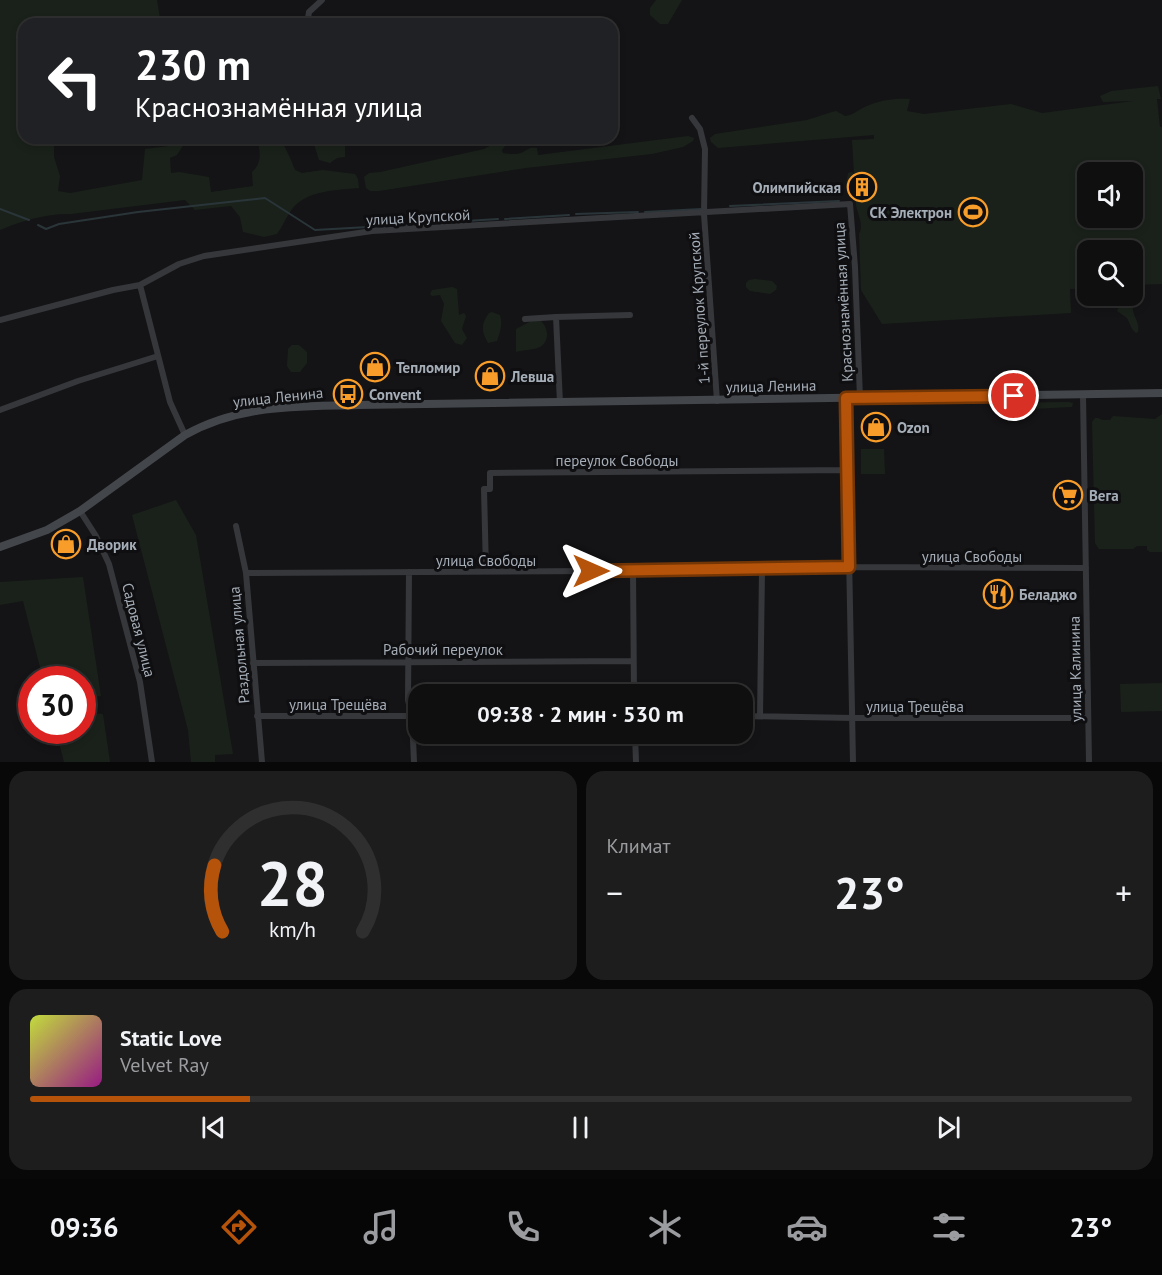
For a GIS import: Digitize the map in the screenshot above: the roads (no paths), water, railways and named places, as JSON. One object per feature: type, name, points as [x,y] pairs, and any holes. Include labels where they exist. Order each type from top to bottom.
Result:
[{"type":"street","points":[[308,18],[309,12],[321,0]]},
{"type":"street","name":"1-й переулок Крупской","points":[[693,118],[700,129],[705,149],[704,214],[717,401]]},
{"type":"street","name":"улица Крупской","points":[[0,320],[140,285],[179,264],[204,256],[372,231],[850,204]]},
{"type":"street","name":"Краснознамённая улица","points":[[850,204],[860,398]]},
{"type":"street","points":[[140,285],[171,402],[185,435]]},
{"type":"street","points":[[525,319],[630,315]]},
{"type":"street","points":[[556,317],[560,403]]},
{"type":"street","points":[[0,410],[78,381],[158,356]]},
{"type":"street","name":"улица Ленина","points":[[0,547],[47,530],[80,511],[185,435],[221,417],[262,409],[291,406],[1162,393]]},
{"type":"street","name":"улица Калинина","points":[[1083,395],[1089,762]]},
{"type":"street","name":"Краснознамённая улица","points":[[846,398],[853,762]]},
{"type":"street","name":"переулок Свободы","points":[[486,571],[484,489],[490,489],[490,473],[848,470]]},
{"type":"street","name":"Садовая улица","points":[[80,511],[96,536],[109,564],[140,682],[152,762]]},
{"type":"street","name":"Раздольная улица","points":[[236,526],[246,573],[262,762]]},
{"type":"street","name":"улица Свободы","points":[[246,573],[762,570],[849,567],[1086,568]]},
{"type":"street","points":[[760,716],[762,570]]},
{"type":"street","points":[[633,571],[634,684]]},
{"type":"street","points":[[408,684],[409,572]]},
{"type":"street","name":"Рабочий переулок","points":[[253,663],[633,661]]},
{"type":"street","name":"улица Трещёва","points":[[257,716],[408,716]]},
{"type":"street","name":"улица Трещёва","points":[[753,716],[1088,718]]},
{"type":"street","points":[[414,744],[414,762]]},
{"type":"street","points":[[635,744],[636,762]]},
{"type":"waterway","points":[[38,225],[46,229],[59,224],[138,212],[265,198],[315,230],[368,227]]},
{"type":"waterway","points":[[730,206],[839,201]]},
{"type":"waterway","points":[[0,209],[29,220]]},
{"type":"waterway","points":[[645,212],[701,209]]},
{"type":"waterway","points":[[576,214],[638,212]]},
{"type":"waterway","points":[[505,219],[569,215]]},
{"type":"waterway","points":[[435,223],[498,219]]},
{"type":"waterway","points":[[375,227],[430,224]]},
{"type":"place","name":"Олимпийская","points":[[862,187]]},
{"type":"place","name":"СК Электрон","points":[[973,212]]},
{"type":"place","name":"Тепломир","points":[[375,367]]},
{"type":"place","name":"Левша","points":[[490,376]]},
{"type":"place","name":"Convent","points":[[348,394]]},
{"type":"place","name":"Ozon","points":[[876,427]]},
{"type":"place","name":"Вега","points":[[1068,495]]},
{"type":"place","name":"Дворик","points":[[66,544]]},
{"type":"place","name":"Беладжо","points":[[998,594]]}]
